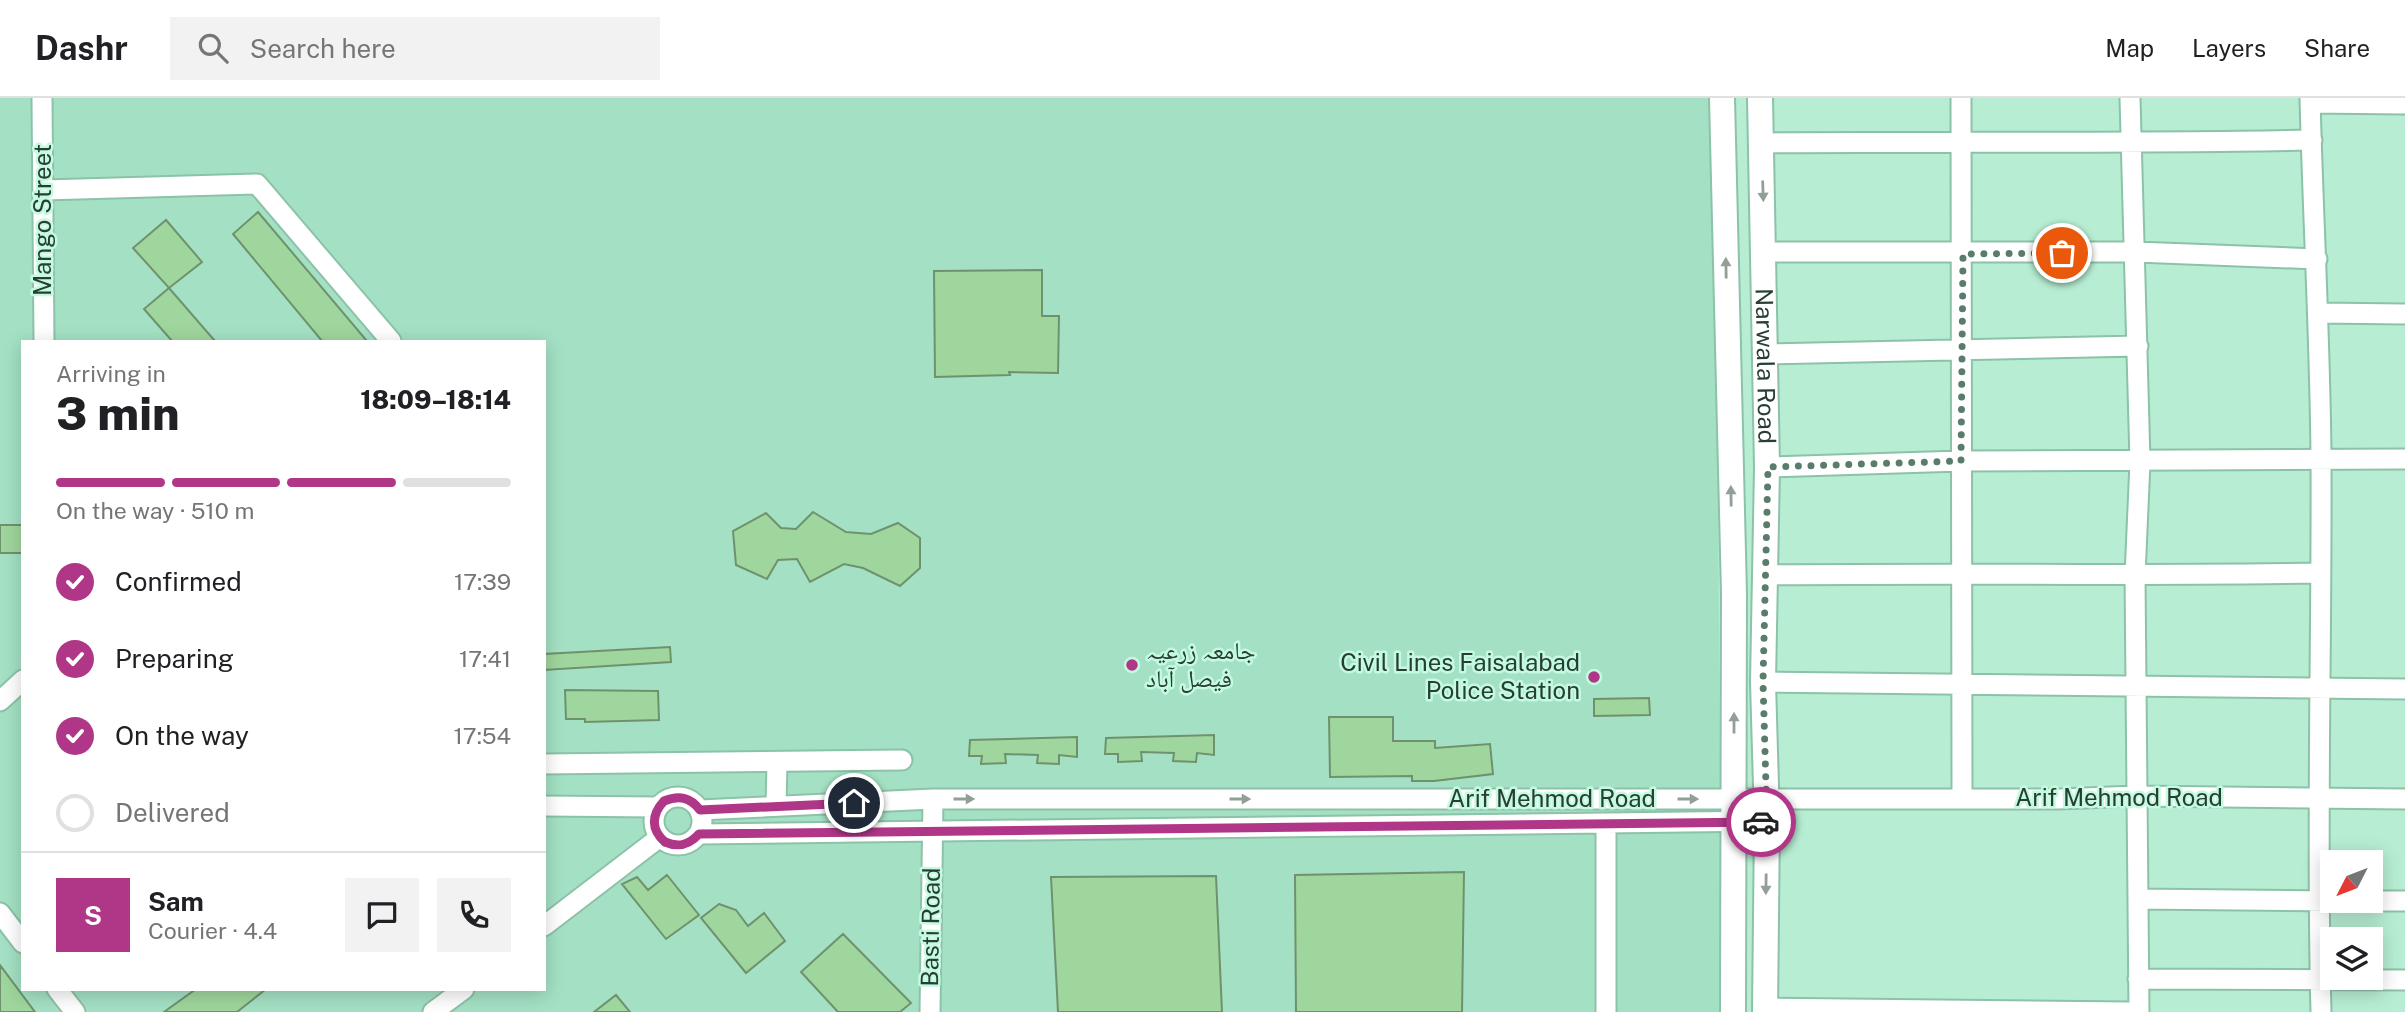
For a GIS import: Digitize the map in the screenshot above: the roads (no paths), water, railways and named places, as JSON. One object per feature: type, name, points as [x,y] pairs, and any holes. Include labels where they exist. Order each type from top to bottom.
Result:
[{"type":"main road","name":"Narwala Road","points":[[1721,98],[1734,594],[1733,1012]]},
{"type":"main road","name":"Narwala Road","points":[[1760,98],[1768,467],[1763,682],[1767,810],[1765,1010]]},
{"type":"street","name":"Mango Street","points":[[42,98],[44,340]]},
{"type":"street","points":[[1961,98],[1964,684],[1962,797]]},
{"type":"street","points":[[2130,98],[2140,462],[2135,576],[2139,1012]]},
{"type":"street","points":[[2321,850],[2317,799],[2322,688],[2319,313],[2310,100],[2405,104]]},
{"type":"street","points":[[1761,143],[1961,141],[2131,144],[2312,140]]},
{"type":"street","points":[[44,190],[257,184],[390,340]]},
{"type":"street","points":[[1765,252],[2136,252],[2317,260]]},
{"type":"street","points":[[2319,313],[2405,314]]},
{"type":"street","points":[[1766,354],[2138,346]]},
{"type":"street","points":[[1768,467],[1961,461],[2405,459]]},
{"type":"street","points":[[1765,575],[1962,573],[2135,576],[2319,573]]},
{"type":"street","points":[[0,701],[21,682]]},
{"type":"street","points":[[1763,682],[2405,689]]},
{"type":"street","points":[[546,764],[902,760]]},
{"type":"street","points":[[776,763],[776,806]]},
{"type":"street","points":[[680,797],[688,799],[700,810],[702,826],[699,834],[688,844],[680,846],[665,842],[654,823],[658,807],[664,801],[680,797]]},
{"type":"street","name":"Arif Mehmod Road","points":[[700,810],[933,799],[1500,799],[1734,811],[1962,797],[2405,799]]},
{"type":"street","name":"Basti Road","points":[[930,1012],[933,799]]},
{"type":"street","points":[[1001,799],[1002,830]]},
{"type":"street","points":[[1213,799],[1213,828]]},
{"type":"street","points":[[1500,799],[1500,825]]},
{"type":"street","points":[[546,806],[658,807]]},
{"type":"street","points":[[699,834],[1606,824],[1734,811]]},
{"type":"street","points":[[1606,824],[1606,1012]]},
{"type":"street","points":[[546,924],[660,837]]},
{"type":"street","points":[[2138,899],[2320,901]]},
{"type":"street","points":[[2384,901],[2405,901]]},
{"type":"street","points":[[0,913],[21,940]]},
{"type":"street","points":[[2138,979],[2320,979]]},
{"type":"street","points":[[2383,980],[2405,980]]},
{"type":"street","points":[[2320,990],[2320,1012]]},
{"type":"street","points":[[59,991],[75,1012]]},
{"type":"street","points":[[433,1012],[461,991]]},
{"type":"street","points":[[1765,1010],[2132,1012]]},
{"type":"place","name":"جامعہ زرعیہ فیصل آباد","points":[[1132,665]]},
{"type":"place","name":"Civil Lines Faisalabad Police Station","points":[[1594,677]]}]
